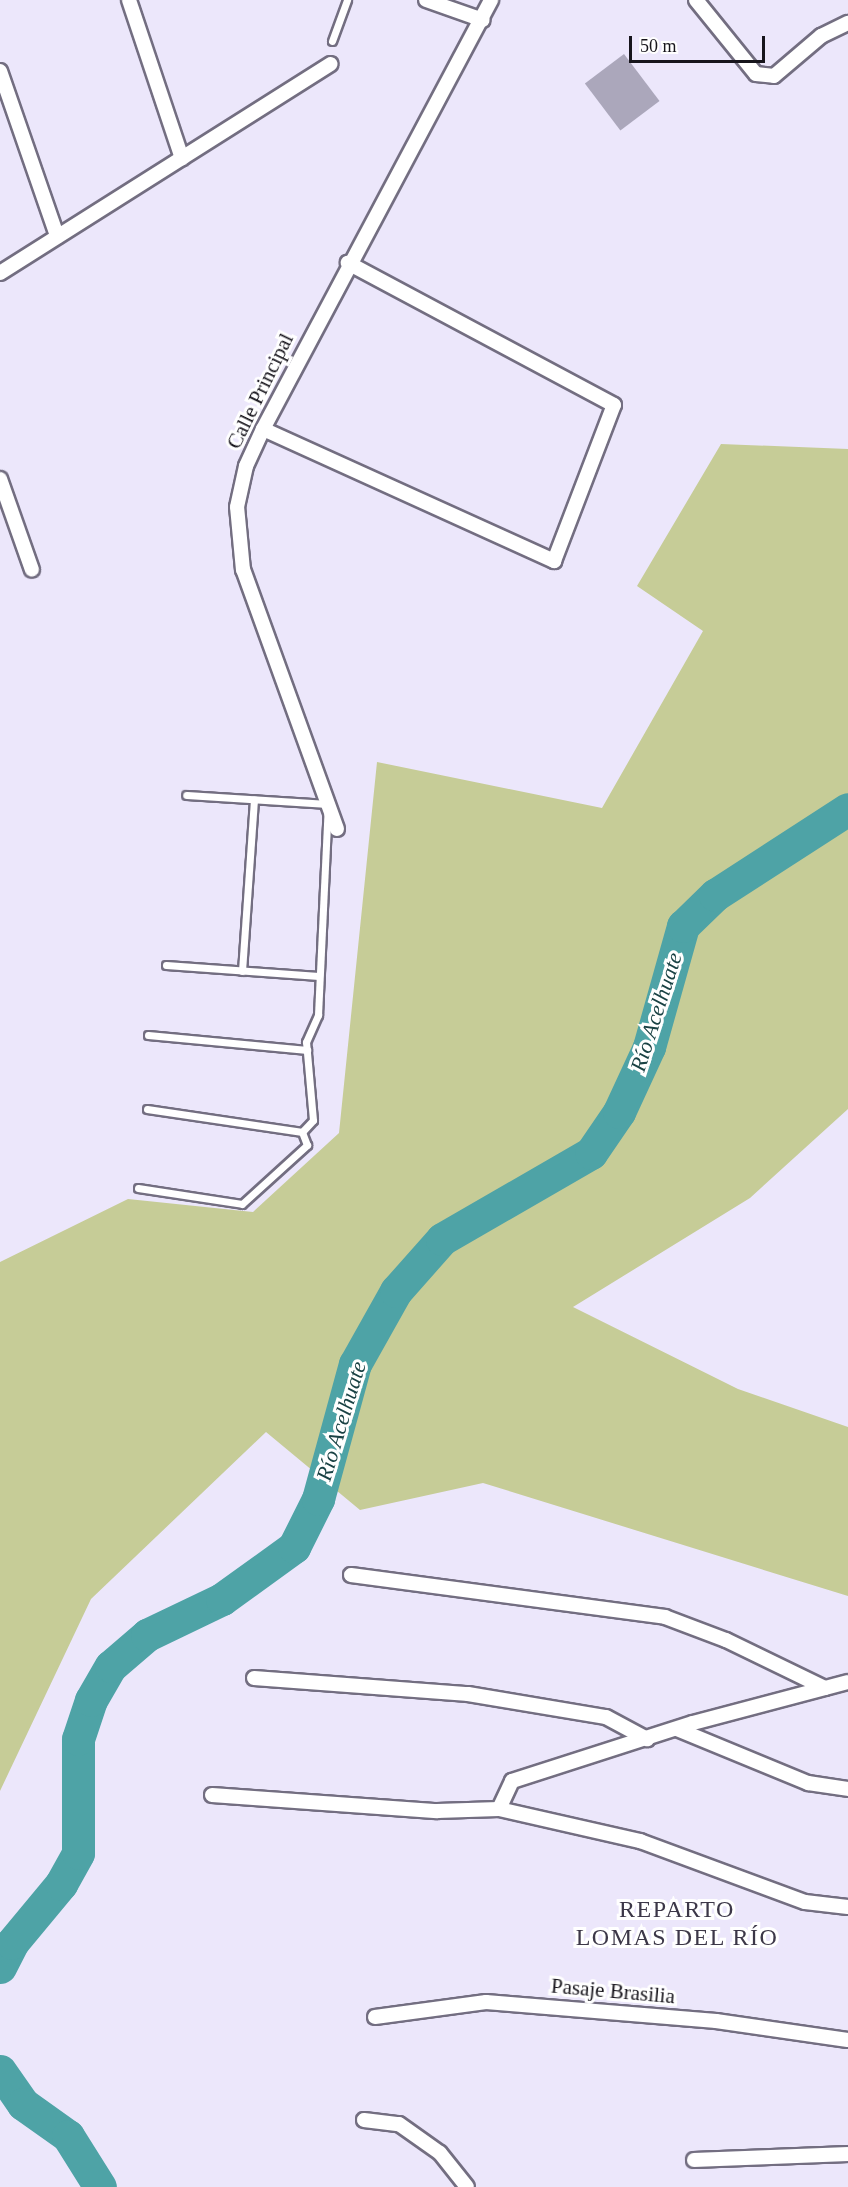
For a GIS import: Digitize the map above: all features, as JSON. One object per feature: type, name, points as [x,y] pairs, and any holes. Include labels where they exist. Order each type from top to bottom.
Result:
[{"type":"street","points":[[129,0],[182,158]]},
{"type":"street","points":[[426,0],[483,20]]},
{"type":"street","name":"Calle Principal","points":[[337,830],[243,570],[237,507],[246,466],[263,429],[348,263],[483,20],[491,0]]},
{"type":"street","points":[[696,0],[756,74],[774,76],[821,36],[848,23]]},
{"type":"street","points":[[0,273],[330,64]]},
{"type":"street","points":[[0,70],[57,236]]},
{"type":"street","points":[[263,429],[554,561],[614,405],[348,263]]},
{"type":"street","points":[[0,479],[32,570]]},
{"type":"street","points":[[351,1575],[665,1617],[726,1640],[825,1688]]},
{"type":"street","points":[[254,1678],[468,1694],[606,1717],[647,1739]]},
{"type":"street","points":[[499,1809],[512,1781],[677,1729],[848,1682]]},
{"type":"street","points":[[677,1729],[808,1783],[848,1789]]},
{"type":"street","points":[[212,1795],[437,1812],[499,1809],[640,1841],[805,1902],[848,1907]]},
{"type":"street","name":"Pasaje Brasilia","points":[[375,2017],[486,2002],[716,2021],[848,2040]]},
{"type":"street","points":[[364,2120],[399,2124],[440,2153],[467,2187]]},
{"type":"street","points":[[694,2160],[848,2154]]},
{"type":"lane","points":[[332,41],[347,0]]},
{"type":"lane","points":[[186,795],[328,804],[318,1015],[306,1042],[313,1119],[302,1132]]},
{"type":"lane","points":[[242,970],[254,799]]},
{"type":"lane","points":[[166,965],[319,976]]},
{"type":"lane","points":[[148,1035],[307,1050]]},
{"type":"lane","points":[[147,1109],[302,1132]]},
{"type":"lane","points":[[138,1188],[242,1204],[307,1144],[302,1132]]},
{"type":"green space","points":[[721,444],[848,449],[848,1109],[750,1198],[573,1307],[738,1389],[848,1427],[848,1596],[483,1483],[360,1510],[266,1432],[91,1599],[0,1791],[0,1262],[128,1199],[253,1212],[339,1133],[377,762],[602,808],[703,631],[637,586]]},
{"type":"building","points":[[624,54],[660,101],[620,131],[585,83]]},
{"type":"waterway","name":"Río Acelhuate","points":[[0,1967],[12,1943],[61,1884],[78,1853],[78,1739],[91,1700],[111,1666],[147,1635],[222,1599],[294,1547],[318,1499],[355,1364],[396,1291],[442,1239],[591,1153],[619,1112],[649,1047],[683,926],[715,895],[848,809]]},
{"type":"waterway","name":"Río Acelhuate","points":[[0,2071],[23,2104],[68,2136],[100,2187]]},
{"type":"district","name":"REPARTO LOMAS DEL RÍO","points":[[677,1924]]}]
